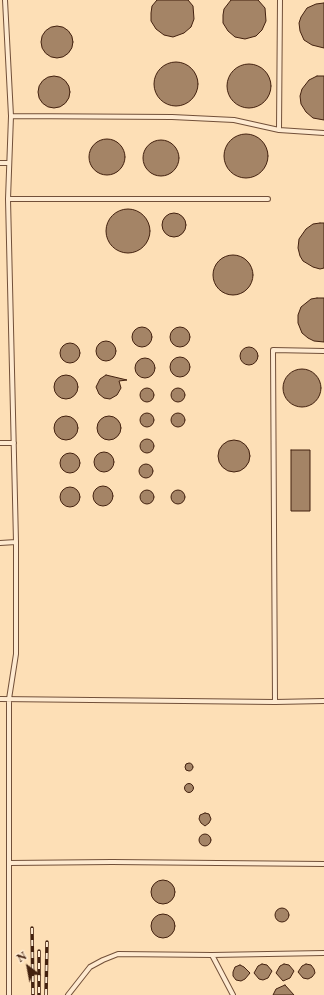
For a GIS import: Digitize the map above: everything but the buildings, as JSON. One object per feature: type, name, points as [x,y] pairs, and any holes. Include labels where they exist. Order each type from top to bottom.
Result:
[{"type":"lane","points":[[5,0],[10,116],[8,199],[16,542],[16,654],[9,699],[9,995]]},
{"type":"lane","points":[[279,130],[280,0]]},
{"type":"lane","points":[[10,116],[172,117],[234,120],[279,130],[324,133]]},
{"type":"lane","points":[[0,163],[9,163]]},
{"type":"lane","points":[[8,199],[268,199]]},
{"type":"lane","points":[[275,702],[273,350],[324,351]]},
{"type":"lane","points":[[0,443],[14,443]]},
{"type":"lane","points":[[0,542],[16,542]]},
{"type":"lane","points":[[0,699],[275,702],[324,701]]},
{"type":"lane","points":[[9,863],[112,862],[324,864]]},
{"type":"lane","points":[[68,995],[90,967],[118,954],[212,955],[324,953]]},
{"type":"lane","points":[[212,955],[233,995]]},
{"type":"railway","points":[[32,928],[33,995]]},
{"type":"railway","points":[[46,995],[47,942]]},
{"type":"railway","points":[[39,951],[39,995]]}]
